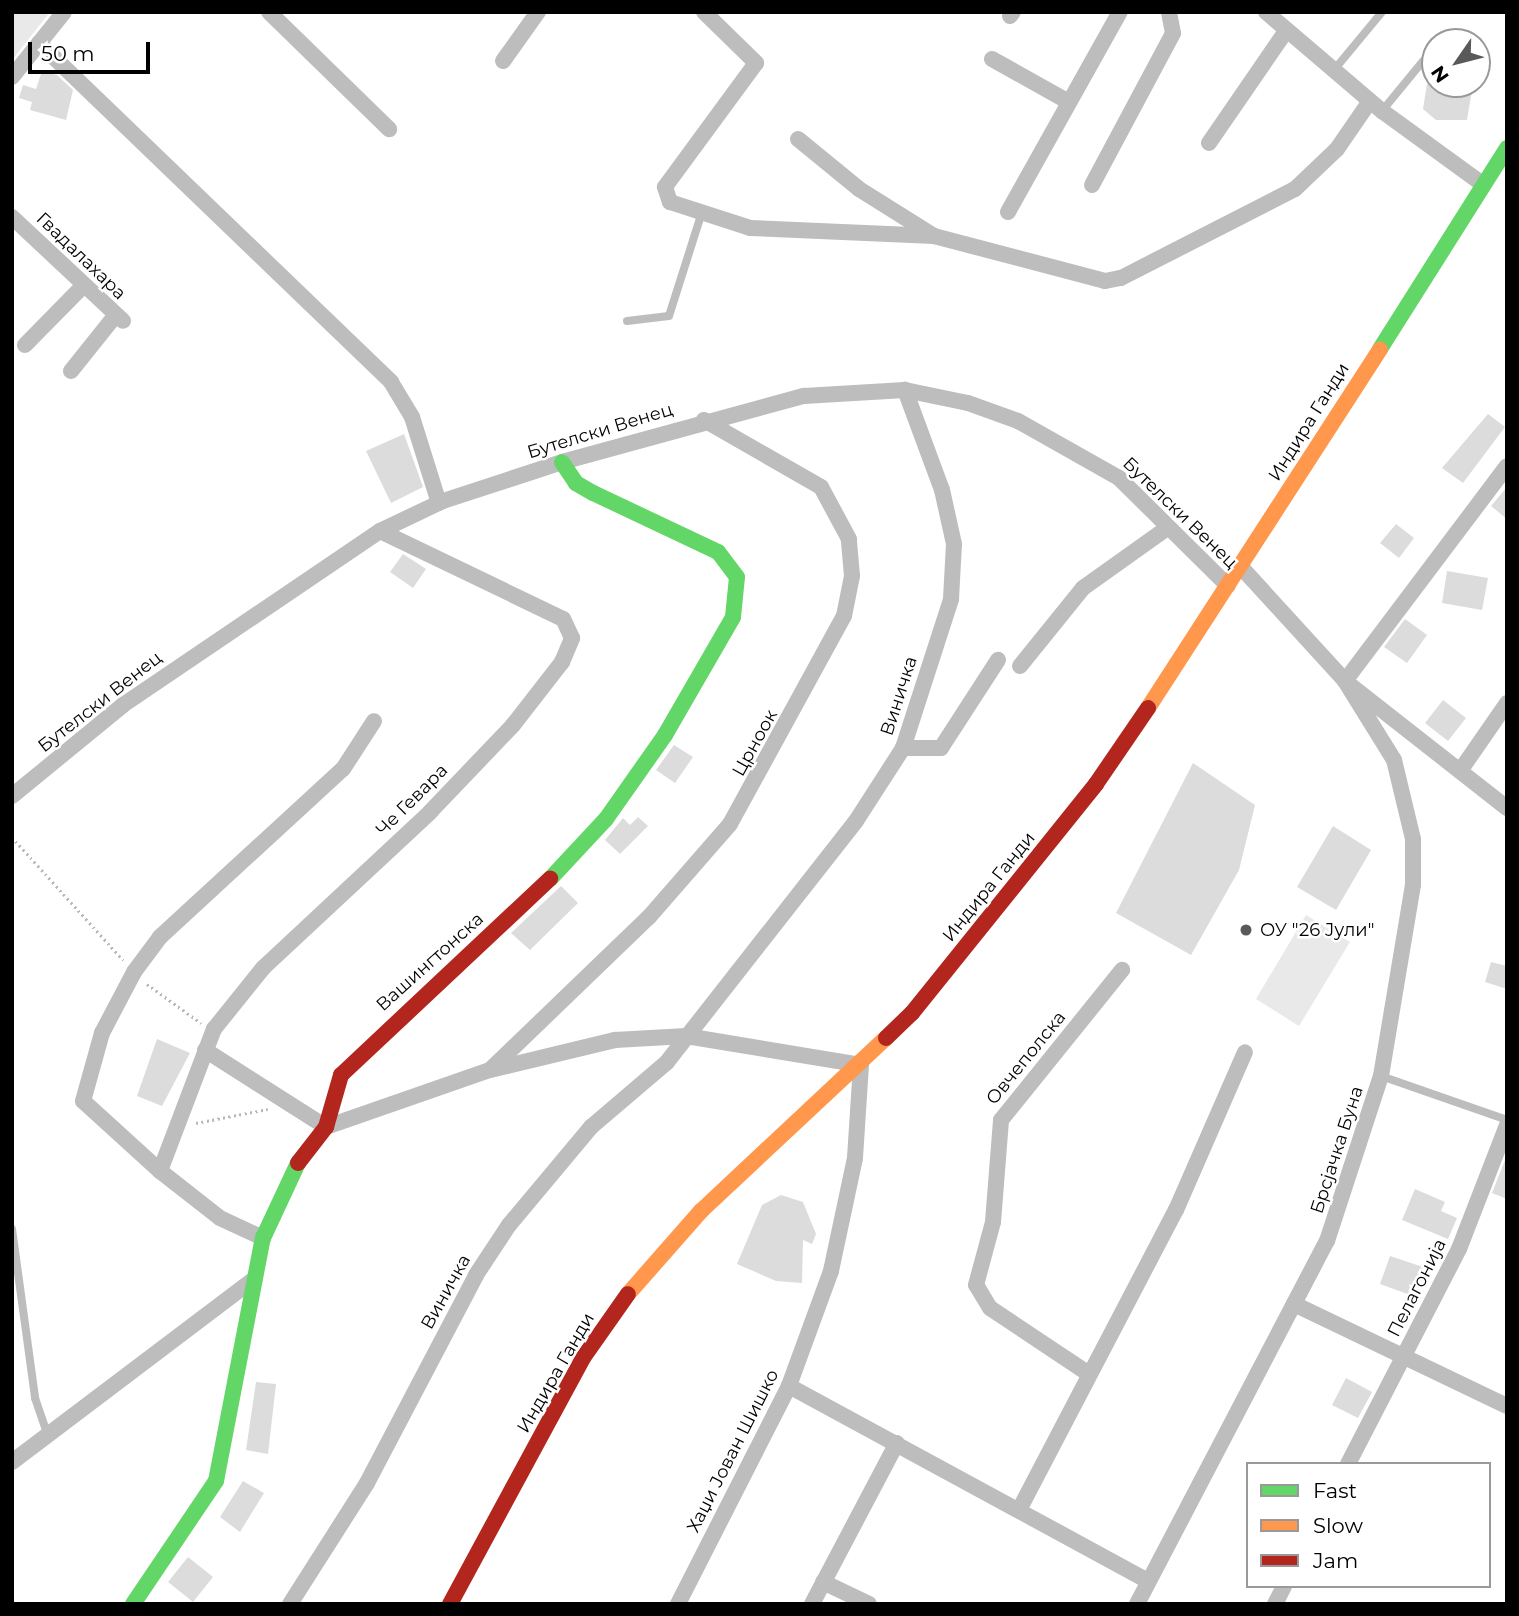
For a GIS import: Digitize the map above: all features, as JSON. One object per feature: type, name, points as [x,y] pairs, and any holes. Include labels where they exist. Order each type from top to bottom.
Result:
[{"type":"street","points":[[12,77],[64,12]]},
{"type":"street","points":[[269,12],[389,129]]},
{"type":"street","points":[[503,61],[538,12]]},
{"type":"street","points":[[704,12],[756,63],[665,187],[670,202],[701,215],[750,228],[934,236],[1105,281],[1121,278],[1295,189],[1337,149],[1376,106]]},
{"type":"street","points":[[1008,212],[1120,12]]},
{"type":"street","points":[[1092,185],[1173,33],[1169,12]]},
{"type":"street","points":[[1266,12],[1376,106],[1481,183]]},
{"type":"street","points":[[1209,143],[1286,31]]},
{"type":"street","points":[[39,43],[391,382],[412,417],[439,503]]},
{"type":"street","points":[[992,59],[1069,102]]},
{"type":"street","points":[[798,139],[859,189],[934,236]]},
{"type":"street","name":"Индира Ганди","points":[[450,1604],[583,1358],[631,1289],[701,1211],[862,1065],[912,1013],[1096,784],[1241,567],[1481,183],[1507,149]]},
{"type":"street","name":"Гвадалахара","points":[[12,218],[119,318],[71,371]]},
{"type":"street","points":[[25,345],[83,286]]},
{"type":"street","name":"Бутелски Венец","points":[[12,796],[123,705],[380,531],[439,503],[562,462],[704,420],[804,396],[905,390],[968,403],[1064,443],[1119,478],[1228,586]]},
{"type":"street","name":"Виничка","points":[[290,1604],[367,1483],[476,1275],[509,1225],[591,1127],[667,1062],[856,821],[902,748],[951,599],[954,544],[942,490],[905,390]]},
{"type":"street","name":"Црноок","points":[[490,1070],[649,917],[730,824],[844,616],[852,576],[849,539],[821,487],[704,420]]},
{"type":"street","name":"Вашингтонска","points":[[133,1604],[216,1481],[251,1281],[263,1238],[295,1167],[326,1127],[334,1089],[352,1060],[571,859],[606,819],[665,735],[733,617],[737,577],[718,552],[593,494],[576,483],[562,462]]},
{"type":"street","points":[[1345,681],[1507,466]]},
{"type":"street","points":[[1020,666],[1083,589],[1167,528]]},
{"type":"street","name":"Че Гевара","points":[[160,1171],[214,1029],[262,968],[430,812],[513,725],[562,662],[572,638],[563,619],[380,531]]},
{"type":"street","name":"Бутелски Венец","points":[[1241,567],[1345,681],[1507,808]]},
{"type":"street","points":[[902,748],[941,748],[998,660]]},
{"type":"street","name":"Брсјачка Буна","points":[[1137,1604],[1294,1304],[1345,1196],[1381,1076],[1398,997],[1413,885],[1413,839],[1394,760],[1345,681]]},
{"type":"street","points":[[1460,771],[1507,703]]},
{"type":"street","points":[[263,1238],[213,1214],[89,1110],[81,1095],[102,1032],[134,972],[189,906],[342,769],[374,721]]},
{"type":"street","name":"Овчеполска","points":[[1089,1374],[990,1308],[976,1285],[993,1222],[1001,1120],[1122,970]]},
{"type":"street","points":[[205,1050],[326,1127],[490,1070],[615,1040],[687,1036],[862,1065]]},
{"type":"street","points":[[1019,1510],[1176,1210],[1245,1052]]},
{"type":"street","name":"Хаџи Јован Шишко","points":[[678,1604],[789,1386],[845,1214],[862,1065]]},
{"type":"street","points":[[334,1089],[352,1120]]},
{"type":"street","name":"Пелагонија","points":[[1349,1462],[1460,1249],[1507,1122]]},
{"type":"street","points":[[12,1462],[251,1281]]},
{"type":"street","points":[[1294,1304],[1507,1406]]},
{"type":"street","points":[[789,1386],[1149,1581]]},
{"type":"street","points":[[812,1604],[897,1443]]},
{"type":"street","points":[[823,1582],[869,1604]]},
{"type":"street","points":[[1275,1604],[1283,1588]]},
{"type":"lane","points":[[1334,71],[1382,12]]},
{"type":"lane","points":[[1376,106],[1421,63]]},
{"type":"lane","points":[[627,321],[669,316],[701,215]]},
{"type":"lane","points":[[1381,1076],[1507,1122]]},
{"type":"lane","points":[[12,1229],[35,1398],[48,1436]]},
{"type":"path","points":[[12,837],[134,972],[186,1016],[214,1029]]},
{"type":"path","points":[[179,1126],[292,1105]]},
{"type":"shaded area","points":[[12,12],[50,12],[12,60]]},
{"type":"shaded area","points":[[1306,915],[1350,942],[1299,1026],[1256,999]]},
{"type":"building","points":[[42,71],[57,75],[73,90],[66,120],[30,110],[32,102],[19,98],[23,85],[36,89]]},
{"type":"building","points":[[1425,98],[1471,98],[1467,120],[1436,120],[1423,109]]},
{"type":"building","points":[[1488,414],[1505,427],[1463,483],[1442,468]]},
{"type":"building","points":[[404,434],[423,487],[391,503],[366,451]]},
{"type":"building","points":[[1507,487],[1507,519],[1491,506]]},
{"type":"building","points":[[1396,524],[1414,538],[1399,558],[1380,543]]},
{"type":"building","points":[[403,554],[426,569],[413,588],[390,572]]},
{"type":"building","points":[[1447,571],[1488,578],[1482,610],[1442,603]]},
{"type":"building","points":[[1405,619],[1427,635],[1407,663],[1384,647]]},
{"type":"building","points":[[1443,700],[1466,718],[1448,741],[1425,723]]},
{"type":"building","points":[[674,745],[693,757],[675,783],[656,770]]},
{"type":"building","points":[[1193,763],[1255,805],[1239,870],[1191,955],[1116,913]]},
{"type":"building","points":[[638,817],[648,826],[620,854],[605,840],[623,818],[630,825]]},
{"type":"building","points":[[1333,826],[1371,850],[1336,910],[1297,887]]},
{"type":"building","points":[[561,886],[578,903],[530,950],[511,933]]},
{"type":"building","points":[[1491,962],[1507,966],[1507,989],[1485,982]]},
{"type":"building","points":[[157,1039],[190,1053],[162,1106],[137,1096]]},
{"type":"building","points":[[1507,1155],[1507,1199],[1492,1193]]},
{"type":"building","points":[[1415,1189],[1445,1202],[1441,1211],[1457,1218],[1448,1239],[1402,1220]]},
{"type":"building","points":[[781,1195],[803,1202],[816,1234],[812,1244],[803,1240],[802,1283],[776,1281],[737,1264],[762,1205]]},
{"type":"building","points":[[1390,1256],[1423,1267],[1413,1296],[1380,1284]]},
{"type":"building","points":[[1346,1378],[1372,1392],[1358,1418],[1332,1405]]},
{"type":"building","points":[[256,1382],[276,1384],[268,1454],[246,1450]]},
{"type":"building","points":[[243,1481],[264,1493],[240,1532],[220,1517]]},
{"type":"building","points":[[188,1557],[213,1577],[193,1602],[168,1582]]},
{"type":"traffic: fast","points":[[1380,349],[1507,148]]},
{"type":"traffic: fast","points":[[550,879],[606,819],[665,735],[733,617],[737,577],[718,552],[593,493],[576,483],[562,462]]},
{"type":"traffic: fast","points":[[133,1604],[216,1481],[263,1238],[298,1163]]},
{"type":"traffic: slow","points":[[1148,708],[1380,349]]},
{"type":"traffic: slow","points":[[628,1294],[701,1211],[886,1038]]},
{"type":"traffic: jam","points":[[886,1038],[912,1013],[1096,784],[1148,708]]},
{"type":"traffic: jam","points":[[298,1163],[326,1127],[341,1075],[550,879]]},
{"type":"traffic: jam","points":[[450,1604],[583,1358],[628,1294]]},
{"type":"place","name":"ОУ \"26 Јули\"","points":[[1246,930]]}]
